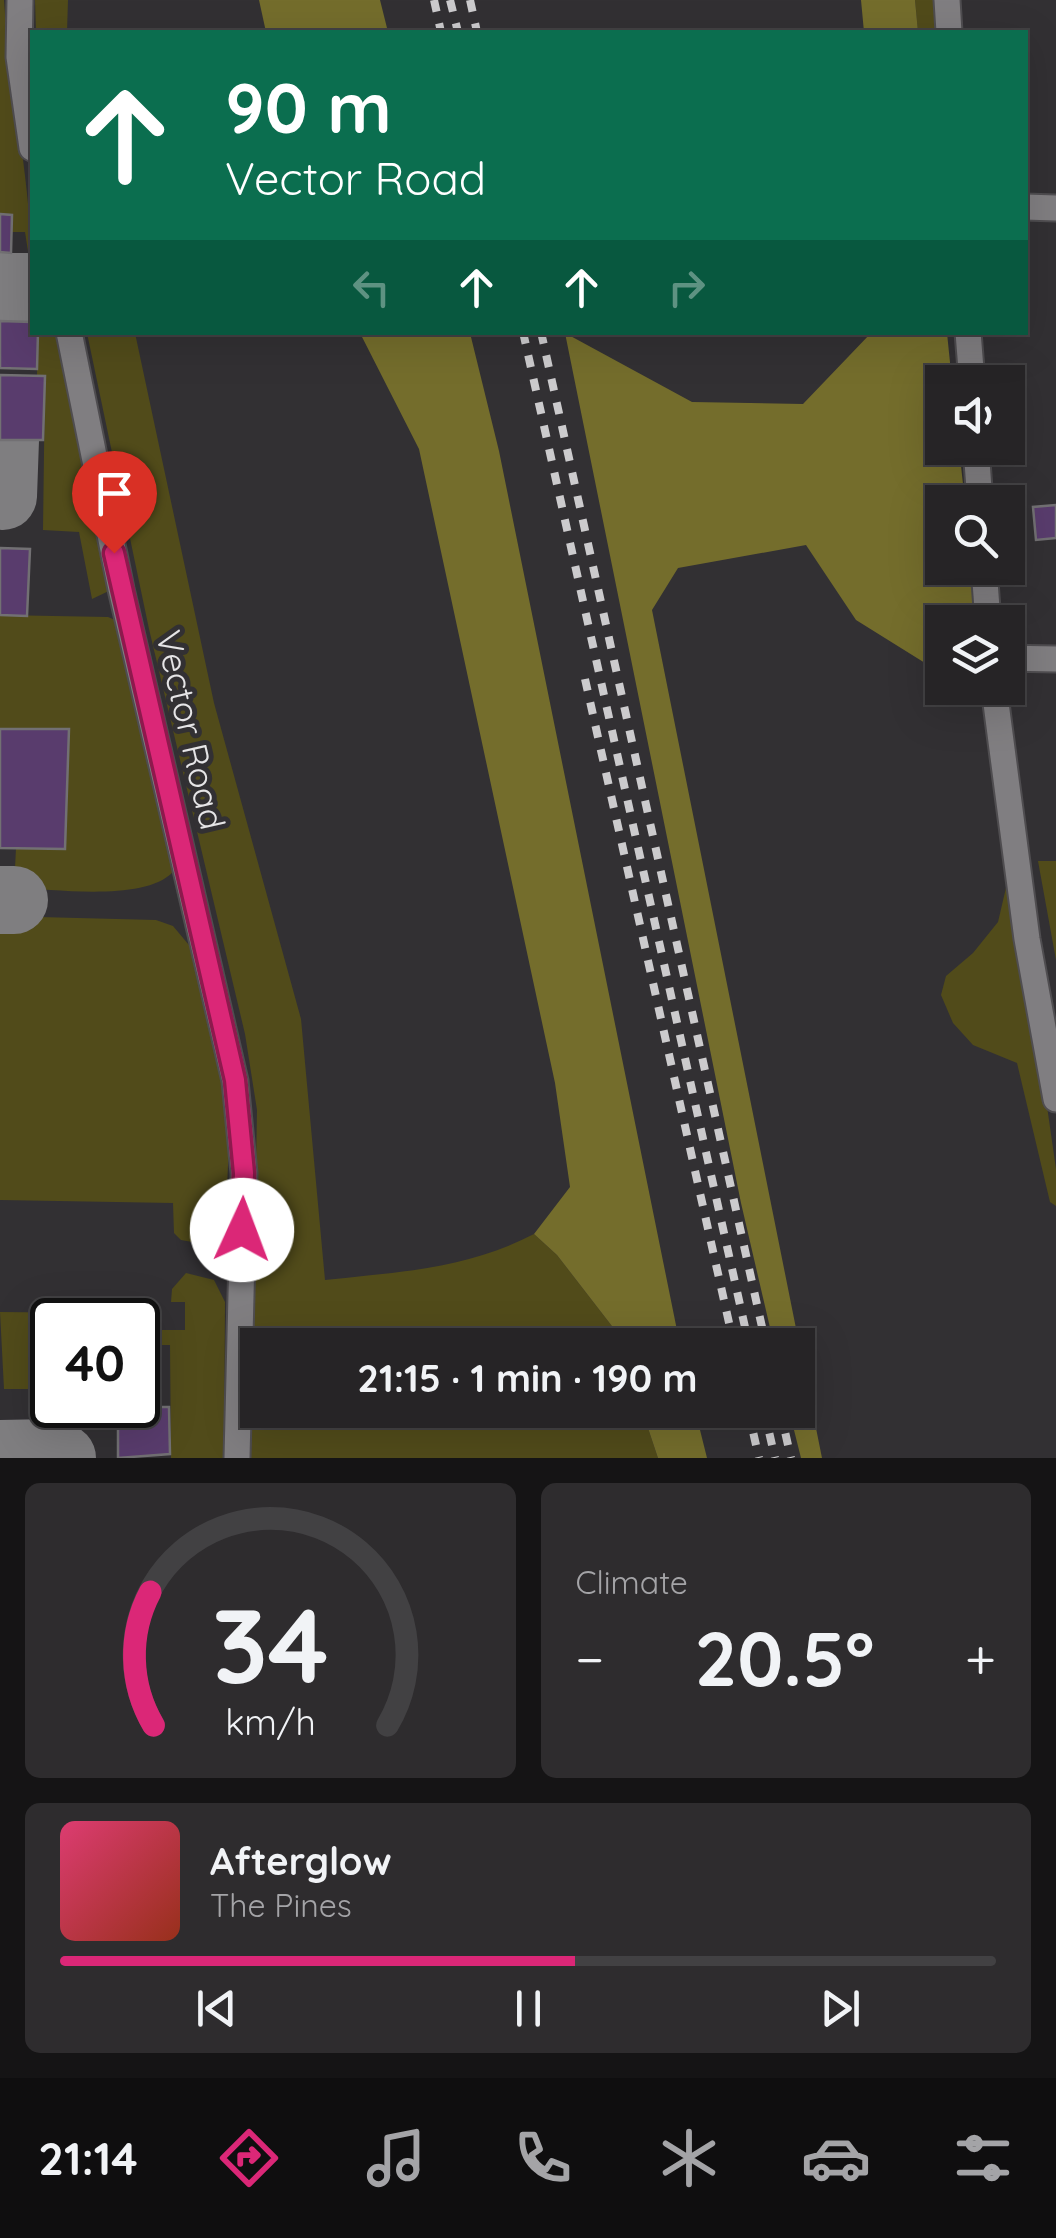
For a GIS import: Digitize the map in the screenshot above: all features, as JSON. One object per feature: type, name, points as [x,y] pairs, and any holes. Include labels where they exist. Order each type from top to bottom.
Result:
[{"type":"street","points":[[20,0],[20,57],[30,133]]},
{"type":"street","points":[[947,0],[949,30]]},
{"type":"street","points":[[1028,207],[1056,208]]},
{"type":"street","name":"Vector Road","points":[[71,335],[121,590],[235,1080],[244,1173],[236,1458]]},
{"type":"street","points":[[968,335],[971,365]]},
{"type":"street","points":[[1025,658],[1056,658]]},
{"type":"street","points":[[996,705],[1027,939],[1056,1100]]},
{"type":"shaded area","points":[[0,0],[4,0],[25,173],[30,264],[25,232],[12,232],[12,215],[0,214]]},
{"type":"shaded area","points":[[35,0],[68,0],[67,30],[36,30]]},
{"type":"shaded area","points":[[259,0],[380,0],[388,30],[266,30]]},
{"type":"shaded area","points":[[861,0],[915,0],[918,30],[864,30]]},
{"type":"shaded area","points":[[915,0],[938,0],[940,30],[918,30]]},
{"type":"shaded area","points":[[38,335],[57,335],[113,589],[92,599],[79,532],[43,530],[45,376],[37,375]]},
{"type":"shaded area","points":[[87,335],[135,335],[214,703],[301,1019],[325,1280],[458,1262],[534,1234],[557,1255],[613,1328],[253,1328],[257,1110],[245,1034],[149,629]]},
{"type":"shaded area","points":[[361,335],[470,335],[499,451],[677,1328],[613,1328],[557,1255],[534,1234],[570,1187],[555,1083],[419,449]]},
{"type":"shaded area","points":[[565,335],[692,402],[803,404],[869,335],[947,335],[950,365],[925,365],[925,465],[961,465],[963,485],[925,485],[925,585],[974,585],[976,605],[925,605],[925,663],[856,620],[806,545],[678,568],[652,610],[796,1328],[770,1328],[741,1203]]},
{"type":"shaded area","points":[[0,615],[108,617],[120,622],[173,859],[173,872],[160,881],[121,891],[14,888],[16,848],[64,849],[68,729],[0,729]]},
{"type":"shaded area","points":[[1038,861],[1056,861],[1056,960]]},
{"type":"shaded area","points":[[1012,862],[1056,1169],[1056,1206],[1050,1202],[1017,1063],[973,1045],[953,1023],[941,995],[946,976],[973,953],[998,922]]},
{"type":"shaded area","points":[[0,916],[156,920],[173,926],[199,957],[224,1071],[230,1121],[225,1232],[209,1245],[181,1240],[174,1233],[173,1203],[0,1200]]},
{"type":"shaded area","points":[[186,1273],[214,1280],[225,1302],[224,1458],[171,1458],[170,1345],[160,1345],[160,1330],[185,1330],[185,1302],[171,1302],[172,1289]]},
{"type":"shaded area","points":[[0,1312],[30,1312],[30,1389],[4,1389]]},
{"type":"shaded area","points":[[815,1423],[822,1458],[801,1458],[794,1428],[815,1428]]},
{"type":"shaded area","points":[[252,1428],[648,1428],[658,1458],[251,1458]]},
{"type":"shaded area","points":[[648,1428],[700,1428],[707,1458],[658,1458]]},
{"type":"building","points":[[0,214],[12,215],[11,253],[0,252]]},
{"type":"building","points":[[0,321],[30,322],[30,335],[38,335],[37,369],[0,368]]},
{"type":"building","points":[[0,375],[45,376],[43,440],[0,440]]},
{"type":"building","points":[[1056,505],[1056,538],[1036,540],[1033,507]]},
{"type":"building","points":[[0,548],[30,549],[27,616],[0,615]]},
{"type":"building","points":[[0,729],[69,729],[65,849],[0,848]]},
{"type":"building","points":[[160,1407],[169,1407],[170,1454],[118,1458],[118,1428],[160,1428]]},
{"type":"taxiway","points":[[0,287],[27,287]]},
{"type":"taxiway","points":[[3,496],[5,440]]},
{"type":"taxiway","points":[[0,900],[14,900]]},
{"type":"taxiway","points":[[0,1454],[51,1453],[62,1458]]},
{"type":"railway","points":[[434,0],[441,30]]},
{"type":"railway","points":[[450,0],[458,30]]},
{"type":"railway","points":[[470,0],[477,30]]},
{"type":"railway","points":[[524,335],[745,1328]]},
{"type":"railway","points":[[542,335],[762,1328]]},
{"type":"railway","points":[[585,679],[730,1328]]},
{"type":"railway","points":[[752,1428],[759,1458]]},
{"type":"railway","points":[[768,1428],[775,1458]]},
{"type":"railway","points":[[784,1428],[791,1458]]},
{"type":"route","points":[[114,553],[195,908],[218,991],[235,1080],[244,1173],[242,1230]]}]
